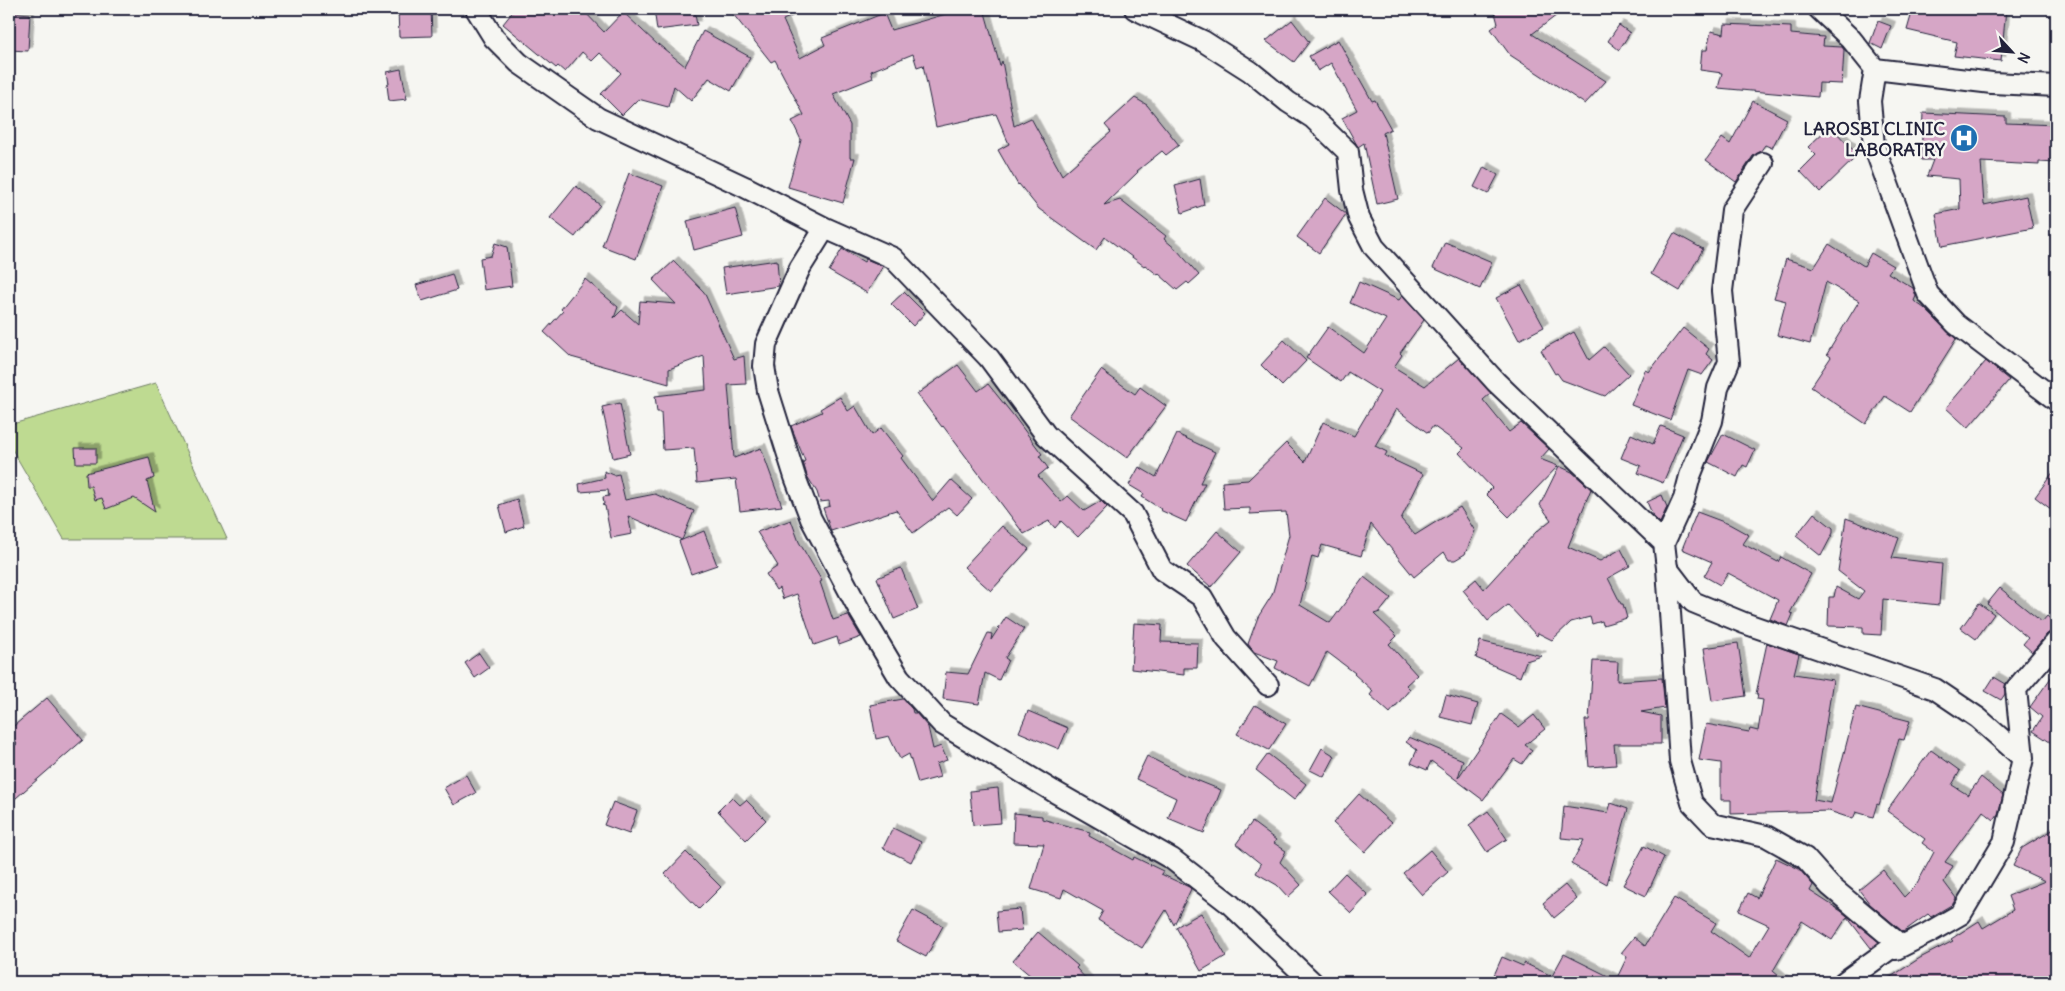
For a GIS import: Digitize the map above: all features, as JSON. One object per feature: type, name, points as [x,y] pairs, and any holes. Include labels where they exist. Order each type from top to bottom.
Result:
[{"type":"street","points":[[476,9],[494,38],[519,64],[598,118],[745,187],[825,228],[892,258],[989,358],[1046,435],[1133,514],[1162,570],[1202,597],[1226,638],[1268,686]]},
{"type":"street","points":[[1135,9],[1203,41],[1250,72],[1288,102],[1313,118],[1348,152],[1352,190],[1359,218],[1374,248],[1496,382],[1664,543]]},
{"type":"street","points":[[1819,9],[1851,39],[1875,69],[1992,84],[2056,86]]},
{"type":"street","points":[[1875,69],[1870,101],[1874,146],[1928,294],[1956,324],[2056,400]]},
{"type":"street","points":[[1763,163],[1732,210],[1722,291],[1729,362],[1718,388],[1712,421],[1690,476],[1684,499],[1664,543],[1668,568],[1680,762],[1692,803],[1712,824],[1766,836],[1805,858],[1830,886],[1898,943]]},
{"type":"street","points":[[825,228],[800,268],[766,344],[764,366],[768,391],[795,477],[812,519],[861,613],[899,677],[942,724],[1053,791],[1172,858],[1230,904],[1273,947],[1312,982]]},
{"type":"street","points":[[1668,568],[1693,602],[1744,623],[1935,690],[1978,718],[2023,758]]},
{"type":"street","points":[[1898,943],[1896,949],[1961,914],[2004,842],[2023,758],[2016,689],[2056,642]]},
{"type":"street","points":[[1844,982],[1898,943]]},
{"type":"green space","points":[[156,383],[227,539],[64,539],[9,444],[9,425]]},
{"type":"building","points":[[398,9],[431,9],[432,36],[399,37]]},
{"type":"building","points":[[515,9],[582,9],[604,32],[623,12],[659,46],[658,44],[685,66],[703,31],[750,57],[731,91],[709,78],[691,101],[674,86],[668,107],[638,99],[622,115],[601,94],[621,73],[600,53],[592,61],[582,52],[565,72],[558,66],[556,68],[503,24]]},
{"type":"building","points":[[654,9],[694,9],[697,25],[657,30]]},
{"type":"building","points":[[729,9],[808,9],[783,20],[800,58],[825,45],[822,38],[884,13],[891,30],[963,9],[984,9],[1000,66],[1002,61],[1014,126],[1031,118],[1062,175],[1111,132],[1105,125],[1135,98],[1147,105],[1179,145],[1166,155],[1162,151],[1137,171],[1104,205],[1120,200],[1166,236],[1164,239],[1177,250],[1199,275],[1189,284],[1187,282],[1177,290],[1159,274],[1144,266],[1105,237],[1096,250],[1039,209],[1018,185],[998,150],[1009,144],[996,114],[936,127],[923,65],[917,67],[913,54],[871,71],[873,78],[833,94],[850,125],[850,158],[855,158],[843,203],[788,187],[801,140],[792,121],[804,115],[775,60],[771,62]]},
{"type":"building","points":[[1494,9],[1565,9],[1532,34],[1606,81],[1585,104],[1510,55],[1491,29],[1498,24]]},
{"type":"building","points":[[1913,9],[2006,9],[2001,61],[1954,56],[1957,42],[1907,30]]},
{"type":"building","points":[[9,12],[30,14],[28,51],[9,50]]},
{"type":"building","points":[[1292,20],[1309,42],[1294,62],[1266,41]]},
{"type":"building","points":[[1878,21],[1891,26],[1882,49],[1870,43]]},
{"type":"building","points":[[1725,24],[1791,27],[1791,34],[1824,37],[1823,46],[1842,47],[1844,50],[1842,84],[1819,83],[1818,97],[1718,88],[1722,73],[1700,70],[1702,50],[1707,50],[1711,31],[1724,34]]},
{"type":"building","points":[[1619,25],[1630,33],[1619,50],[1608,41]]},
{"type":"building","points":[[1338,40],[1372,101],[1375,100],[1391,129],[1383,133],[1398,199],[1377,204],[1364,143],[1358,147],[1342,118],[1357,110],[1331,63],[1318,71],[1309,56]]},
{"type":"building","points":[[401,69],[407,99],[389,101],[387,72]]},
{"type":"building","points":[[1753,101],[1787,119],[1772,148],[1765,145],[1760,152],[1753,156],[1736,182],[1706,160],[1722,138],[1730,144]]},
{"type":"building","points":[[1923,113],[2006,117],[2006,123],[2056,125],[2056,163],[2039,162],[2039,165],[1981,162],[1984,205],[2026,196],[2033,228],[1942,246],[1936,214],[1960,209],[1959,179],[1927,176],[1933,160],[1921,160]]},
{"type":"building","points":[[1830,126],[1858,155],[1820,192],[1800,171],[1816,155],[1808,147]]},
{"type":"building","points":[[1484,167],[1498,175],[1488,194],[1474,187]]},
{"type":"building","points":[[629,173],[663,186],[636,259],[602,246]]},
{"type":"building","points":[[1200,179],[1204,205],[1182,213],[1175,186]]},
{"type":"building","points":[[576,186],[600,205],[575,237],[550,218]]},
{"type":"building","points":[[1325,198],[1346,214],[1319,253],[1297,237]]},
{"type":"building","points":[[735,208],[743,237],[694,250],[687,221]]},
{"type":"building","points":[[1674,233],[1703,249],[1680,291],[1651,274]]},
{"type":"building","points":[[1445,242],[1492,262],[1480,289],[1433,268]]},
{"type":"building","points":[[495,243],[507,247],[512,286],[484,290],[480,258],[491,256]]},
{"type":"building","points":[[1829,244],[1864,266],[1871,253],[1893,266],[1888,273],[1913,288],[1916,296],[1914,301],[1924,308],[1956,339],[1910,412],[1885,396],[1866,424],[1811,387],[1831,357],[1827,354],[1859,301],[1826,282],[1810,344],[1777,335],[1786,301],[1774,298],[1786,259],[1814,268]]},
{"type":"building","points":[[842,249],[864,262],[866,259],[883,266],[867,293],[829,271]]},
{"type":"building","points":[[777,260],[779,286],[726,294],[722,268]]},
{"type":"building","points":[[674,261],[704,292],[734,359],[744,356],[746,384],[728,385],[734,458],[761,448],[782,506],[740,511],[736,479],[697,483],[694,448],[663,450],[661,412],[657,412],[655,396],[706,390],[704,356],[669,369],[669,384],[571,357],[544,332],[563,311],[561,309],[585,279],[618,307],[614,318],[622,310],[638,324],[640,301],[676,304],[653,280]]},
{"type":"building","points":[[452,274],[457,290],[422,301],[416,285]]},
{"type":"building","points":[[1359,282],[1399,300],[1402,296],[1424,320],[1400,353],[1402,355],[1394,367],[1425,386],[1459,358],[1491,393],[1483,400],[1509,432],[1521,423],[1549,449],[1540,459],[1558,466],[1509,517],[1486,494],[1492,488],[1459,453],[1464,448],[1433,426],[1428,433],[1396,409],[1375,446],[1387,452],[1385,456],[1423,474],[1401,519],[1415,535],[1460,507],[1475,531],[1465,554],[1455,560],[1449,560],[1444,552],[1414,577],[1371,524],[1361,556],[1322,545],[1318,558],[1312,556],[1300,605],[1330,623],[1364,577],[1391,598],[1380,612],[1374,614],[1397,636],[1389,644],[1417,675],[1406,685],[1410,689],[1390,713],[1370,695],[1373,691],[1355,673],[1327,652],[1310,686],[1275,668],[1278,661],[1254,652],[1248,644],[1258,617],[1272,595],[1289,535],[1286,512],[1250,514],[1250,508],[1224,509],[1222,482],[1248,480],[1286,443],[1305,462],[1323,422],[1354,436],[1380,392],[1348,372],[1341,382],[1306,358],[1328,327],[1364,353],[1386,319],[1350,303]]},
{"type":"building","points":[[1521,285],[1544,327],[1519,340],[1496,298]]},
{"type":"building","points":[[904,292],[925,313],[913,326],[891,304]]},
{"type":"building","points":[[1683,328],[1709,349],[1706,354],[1713,360],[1702,375],[1688,370],[1670,420],[1631,405],[1645,370],[1649,372]]},
{"type":"building","points":[[1574,332],[1589,360],[1604,347],[1629,374],[1605,396],[1562,380],[1557,373],[1555,374],[1541,350]]},
{"type":"building","points":[[1284,340],[1306,361],[1282,386],[1261,365]]},
{"type":"building","points":[[1986,361],[2009,380],[1968,428],[1946,408]]},
{"type":"building","points":[[958,365],[978,391],[988,384],[1013,415],[1042,454],[1039,456],[1048,468],[1038,476],[1061,502],[1068,496],[1084,511],[1101,501],[1107,507],[1078,537],[1061,521],[1055,528],[1049,521],[1024,534],[917,394]]},
{"type":"building","points":[[1101,370],[1135,394],[1140,387],[1166,406],[1127,458],[1069,416]]},
{"type":"building","points":[[840,397],[848,411],[855,406],[872,435],[881,428],[903,456],[901,458],[933,501],[951,480],[972,499],[957,515],[948,507],[913,533],[896,510],[831,531],[823,508],[830,506],[829,501],[820,502],[817,492],[807,476],[803,462],[805,461],[791,426],[822,412],[820,409]]},
{"type":"building","points":[[620,403],[630,454],[613,458],[602,407]]},
{"type":"building","points":[[1661,426],[1683,435],[1663,483],[1638,473],[1641,466],[1621,458],[1631,434],[1653,444]]},
{"type":"building","points":[[1177,434],[1215,452],[1200,483],[1205,483],[1186,522],[1160,510],[1142,497],[1144,494],[1129,485],[1139,467],[1156,477]]},
{"type":"building","points":[[1723,434],[1755,450],[1747,467],[1743,465],[1737,477],[1708,462]]},
{"type":"building","points":[[75,448],[96,448],[96,463],[76,463]]},
{"type":"building","points":[[149,457],[154,478],[147,481],[155,512],[134,498],[106,509],[102,498],[95,500],[91,486],[87,486],[86,473]]},
{"type":"building","points":[[1559,466],[1572,472],[1591,489],[1568,547],[1600,561],[1621,549],[1630,566],[1608,578],[1621,604],[1623,604],[1627,618],[1603,625],[1602,621],[1592,624],[1590,617],[1571,622],[1552,640],[1538,633],[1537,636],[1508,605],[1488,621],[1463,590],[1476,579],[1484,589],[1536,532],[1551,520],[1540,505]]},
{"type":"building","points":[[2056,468],[2056,513],[2035,497]]},
{"type":"building","points":[[604,471],[614,475],[619,474],[625,500],[655,494],[694,511],[682,540],[628,516],[632,534],[611,538],[605,506],[602,505],[604,504],[603,497],[609,496],[608,490],[580,492],[579,484],[605,478]]},
{"type":"building","points":[[1662,495],[1667,507],[1660,523],[1653,516],[1647,502]]},
{"type":"building","points":[[517,499],[524,526],[506,532],[499,505]]},
{"type":"building","points":[[1697,512],[1729,524],[1749,535],[1743,544],[1778,562],[1781,557],[1811,574],[1790,613],[1793,614],[1788,626],[1770,619],[1778,600],[1728,573],[1720,585],[1704,576],[1712,562],[1682,549]]},
{"type":"building","points":[[1814,513],[1833,528],[1833,533],[1821,556],[1796,536]]},
{"type":"building","points":[[1846,518],[1899,538],[1892,558],[1942,564],[1939,605],[1883,599],[1881,635],[1863,634],[1863,627],[1828,626],[1829,597],[1834,597],[1836,587],[1858,599],[1864,591],[1838,571]]},
{"type":"building","points":[[791,520],[799,542],[822,581],[820,582],[833,620],[848,615],[861,637],[839,645],[837,637],[814,645],[797,594],[783,599],[779,588],[776,590],[766,574],[778,566],[757,532]]},
{"type":"building","points":[[1002,526],[1029,549],[991,591],[964,567]]},
{"type":"building","points":[[704,531],[717,565],[691,574],[679,541]]},
{"type":"building","points":[[1217,531],[1241,552],[1211,587],[1187,566]]},
{"type":"building","points":[[901,568],[918,609],[894,619],[877,578]]},
{"type":"building","points":[[2000,588],[2042,622],[2047,616],[2056,624],[2056,630],[2047,634],[2032,652],[2023,644],[2028,638],[1987,604]]},
{"type":"building","points":[[1979,603],[1994,614],[1976,639],[1961,628]]},
{"type":"building","points":[[1006,617],[1024,629],[1005,658],[1008,660],[999,680],[985,673],[979,704],[943,699],[946,672],[968,674],[988,633],[992,634],[991,640]]},
{"type":"building","points":[[1134,623],[1162,625],[1161,642],[1198,643],[1197,668],[1184,668],[1184,675],[1131,669]]},
{"type":"building","points":[[1480,641],[1542,656],[1526,661],[1520,677],[1476,658]]},
{"type":"building","points":[[1738,643],[1746,696],[1712,701],[1704,648]]},
{"type":"building","points":[[1767,643],[1799,654],[1794,674],[1833,680],[1814,800],[1831,803],[1856,707],[1910,721],[1904,740],[1899,739],[1879,805],[1877,804],[1873,817],[1856,812],[1853,819],[1829,811],[1731,814],[1731,800],[1721,800],[1721,763],[1699,760],[1706,724],[1749,732],[1750,729],[1758,731],[1763,700],[1757,699],[1758,694],[1756,694]]},
{"type":"building","points":[[479,653],[489,668],[475,678],[465,663]]},
{"type":"building","points":[[2056,660],[2056,746],[2033,731],[2042,717],[2030,707],[2055,672],[2050,668]]},
{"type":"building","points":[[1593,661],[1618,662],[1617,681],[1662,678],[1665,708],[1641,712],[1661,716],[1661,744],[1614,744],[1616,765],[1589,767],[1585,720],[1589,720]]},
{"type":"building","points":[[1994,677],[2006,684],[2005,694],[2001,700],[1985,691]]},
{"type":"building","points":[[1446,695],[1478,704],[1472,725],[1440,717]]},
{"type":"building","points":[[47,698],[83,740],[9,804],[9,751],[17,744],[9,734],[9,730]]},
{"type":"building","points":[[903,699],[912,709],[913,713],[916,713],[928,727],[933,749],[941,746],[947,760],[936,764],[940,777],[918,783],[909,754],[900,759],[889,736],[876,739],[870,705]]},
{"type":"building","points":[[1255,705],[1286,724],[1269,750],[1237,734]]},
{"type":"building","points":[[1028,711],[1068,728],[1059,749],[1019,732]]},
{"type":"building","points":[[1501,714],[1519,727],[1534,715],[1545,729],[1525,745],[1532,750],[1522,764],[1514,759],[1483,800],[1431,761],[1427,770],[1411,763],[1417,750],[1406,742],[1409,737],[1463,760],[1458,778]]},
{"type":"building","points":[[1322,748],[1335,756],[1324,777],[1310,770]]},
{"type":"building","points":[[1931,750],[1960,771],[1952,785],[1968,795],[1981,777],[2003,795],[1998,814],[1994,820],[1983,811],[1945,862],[1953,866],[1944,882],[1956,898],[1953,904],[1931,917],[1928,914],[1903,932],[1870,904],[1859,890],[1883,870],[1904,897],[1917,884],[1934,852],[1922,843],[1925,839],[1887,811]]},
{"type":"building","points":[[1268,754],[1306,784],[1294,800],[1256,770]]},
{"type":"building","points":[[1147,756],[1184,775],[1221,790],[1204,833],[1168,818],[1176,798],[1136,779]]},
{"type":"building","points":[[466,775],[476,793],[454,805],[444,788]]},
{"type":"building","points":[[998,788],[1001,823],[973,825],[970,791]]},
{"type":"building","points":[[1359,794],[1391,823],[1365,852],[1333,823]]},
{"type":"building","points":[[732,797],[740,805],[746,800],[766,820],[746,840],[718,811]]},
{"type":"building","points":[[613,802],[637,811],[629,834],[604,825]]},
{"type":"building","points":[[1611,803],[1628,809],[1607,884],[1571,864],[1584,840],[1561,838],[1564,806],[1608,813]]},
{"type":"building","points":[[1488,811],[1507,839],[1487,852],[1469,825]]},
{"type":"building","points":[[1014,813],[1042,816],[1042,819],[1090,832],[1089,836],[1133,860],[1134,857],[1163,871],[1161,874],[1189,887],[1191,889],[1174,925],[1166,910],[1142,948],[1098,920],[1103,911],[1064,889],[1061,898],[1031,889],[1044,844],[1013,843]]},
{"type":"building","points":[[1252,822],[1276,840],[1274,843],[1286,851],[1280,862],[1301,885],[1288,897],[1277,885],[1256,873],[1261,864],[1236,844]]},
{"type":"building","points":[[893,828],[921,842],[911,862],[883,848]]},
{"type":"building","points":[[2056,828],[2056,982],[1883,982],[1920,958],[1953,941],[1951,939],[1979,921],[1983,928],[2013,910],[2008,896],[2045,881],[2013,866],[2022,848]]},
{"type":"building","points":[[1644,846],[1664,857],[1646,896],[1623,885]]},
{"type":"building","points":[[1430,850],[1448,872],[1422,895],[1403,873]]},
{"type":"building","points":[[686,852],[721,887],[699,909],[665,874]]},
{"type":"building","points":[[1776,858],[1799,869],[1813,885],[1810,891],[1841,911],[1879,942],[1871,948],[1847,917],[1832,940],[1802,921],[1773,971],[1786,982],[1491,982],[1502,957],[1523,966],[1524,963],[1552,976],[1564,954],[1616,980],[1627,957],[1621,953],[1634,937],[1645,946],[1674,898],[1716,923],[1711,931],[1749,958],[1769,925],[1739,911],[1748,893],[1757,898]]},
{"type":"building","points":[[1345,873],[1368,895],[1351,913],[1328,891]]},
{"type":"building","points":[[1565,885],[1577,899],[1554,918],[1543,903]]},
{"type":"building","points":[[1020,909],[1022,930],[998,932],[996,911]]},
{"type":"building","points":[[913,910],[943,926],[926,957],[896,941]]},
{"type":"building","points":[[1201,913],[1226,956],[1201,971],[1176,927]]},
{"type":"building","points":[[1038,932],[1078,966],[1076,968],[1089,982],[1038,982],[1013,961]]},
{"type":"place","name":"LAROSBI CLINIC LABORATRY","points":[[1964,138]]}]
